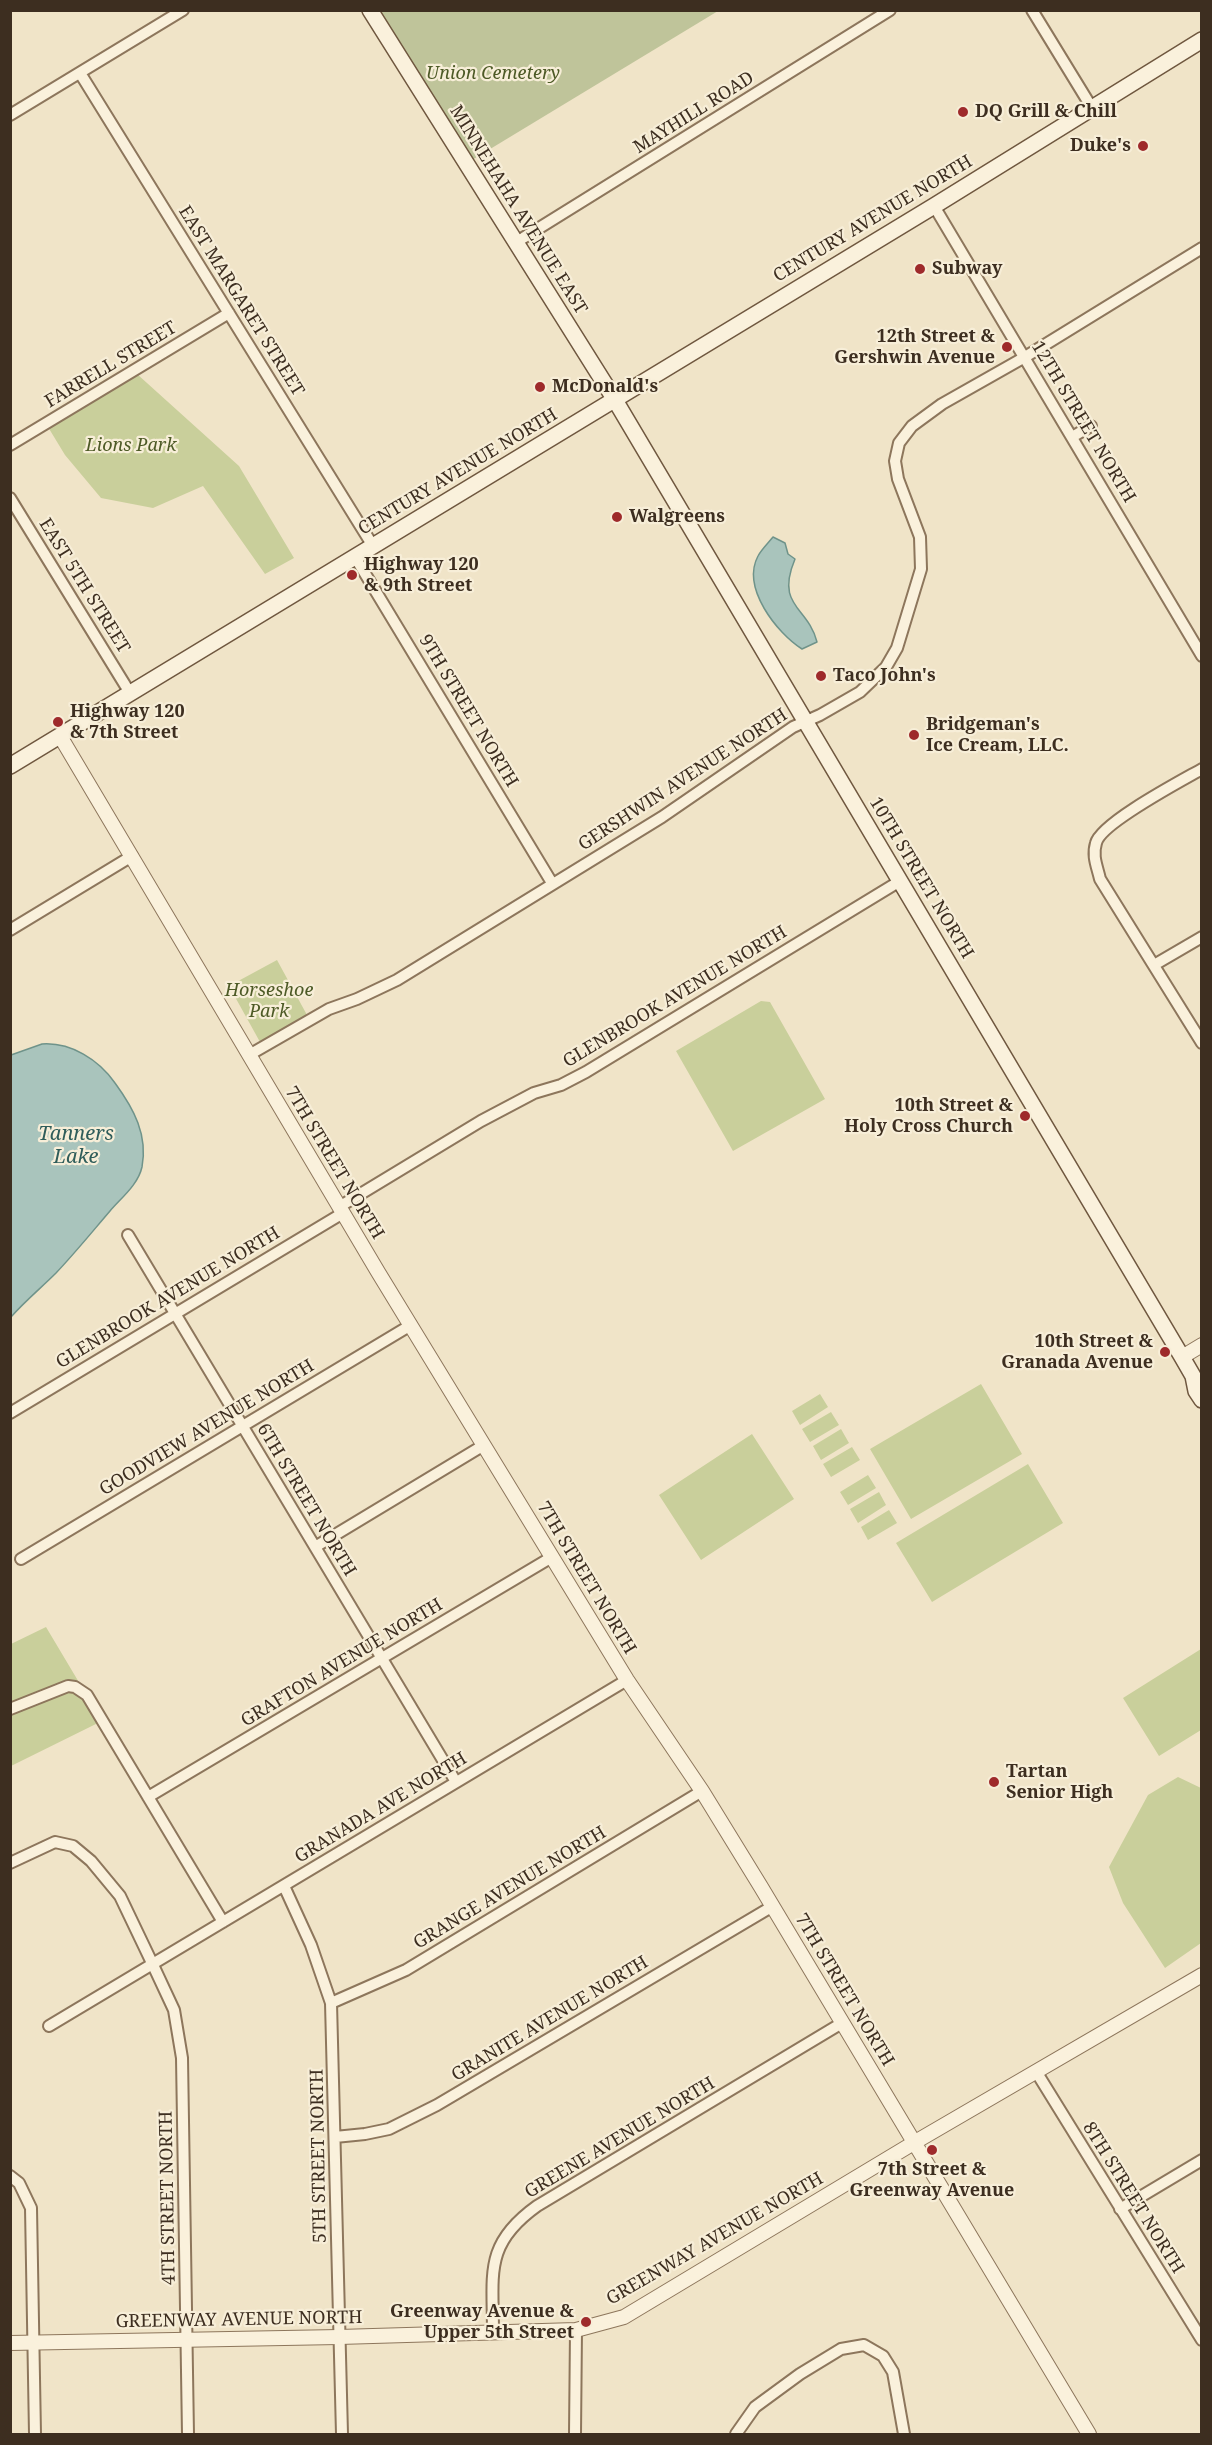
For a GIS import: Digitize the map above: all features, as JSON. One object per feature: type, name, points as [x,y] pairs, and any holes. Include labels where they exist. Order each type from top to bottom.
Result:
[{"type":"main road","name":"MINNEHAHA AVENUE EAST","points":[[370,10],[615,400]]},
{"type":"main road","name":"CENTURY AVENUE NORTH","points":[[10,766],[934,206],[1202,40]]},
{"type":"main road","name":"10TH STREET NORTH","points":[[615,400],[1197,1379],[1196,1391],[1202,1400]]},
{"type":"street","points":[[10,115],[183,10]]},
{"type":"street","name":"MAYHILL ROAD","points":[[515,243],[890,10]]},
{"type":"street","points":[[1032,10],[1092,108]]},
{"type":"street","name":"EAST MARGARET STREET","points":[[80,73],[373,546]]},
{"type":"street","name":"12TH STREET NORTH","points":[[934,206],[1202,656]]},
{"type":"street","name":"GERSHWIN AVENUE NORTH","points":[[249,1055],[329,1009],[397,980],[662,817],[793,727],[860,692],[886,668],[897,648],[921,568],[920,537],[898,479],[895,461],[899,443],[912,426],[942,404],[1025,357],[1202,248]]},
{"type":"street","name":"FARRELL STREET","points":[[10,445],[228,313]]},
{"type":"street","points":[[1072,437],[1091,426]]},
{"type":"street","name":"EAST 5TH STREET","points":[[10,498],[130,693]]},
{"type":"street","name":"9TH STREET NORTH","points":[[355,557],[552,883]]},
{"type":"street","name":"7TH STREET NORTH","points":[[60,736],[341,1210],[627,1680],[702,1791],[773,1906],[1089,2434]]},
{"type":"street","points":[[1202,769],[1109,825],[1096,840],[1093,856],[1100,879],[1202,1043]]},
{"type":"street","points":[[10,930],[132,856]]},
{"type":"street","name":"GLENBROOK AVENUE NORTH","points":[[10,1413],[341,1210],[481,1121],[534,1093],[561,1085],[586,1072],[900,881]]},
{"type":"street","points":[[1154,965],[1202,937]]},
{"type":"street","name":"6TH STREET NORTH","points":[[128,1235],[456,1782]]},
{"type":"street","name":"GOODVIEW AVENUE NORTH","points":[[21,1558],[411,1325]]},
{"type":"street","points":[[1182,1357],[1202,1345]]},
{"type":"street","points":[[315,1547],[484,1445]]},
{"type":"street","name":"GRAFTON AVENUE NORTH","points":[[148,1797],[552,1557]]},
{"type":"street","name":"GRANADA AVE NORTH","points":[[49,2026],[627,1680]]},
{"type":"street","points":[[10,1709],[68,1686],[75,1687],[88,1697],[223,1922]]},
{"type":"street","name":"GRANGE AVENUE NORTH","points":[[331,2003],[406,1970],[702,1791]]},
{"type":"street","points":[[10,1863],[55,1842],[73,1846],[91,1861],[120,1896],[153,1965]]},
{"type":"street","name":"5TH STREET NORTH","points":[[284,1886],[311,1946],[331,2003],[342,2434]]},
{"type":"street","name":"GRANITE AVENUE NORTH","points":[[334,2136],[365,2134],[389,2129],[437,2105],[773,1906]]},
{"type":"street","name":"4TH STREET NORTH","points":[[153,1965],[174,2010],[182,2058],[188,2434]]},
{"type":"street","name":"GREENWAY AVENUE NORTH","points":[[10,2343],[576,2330],[624,2317],[914,2143],[1202,1975]]},
{"type":"street","name":"GREENE AVENUE NORTH","points":[[493,2332],[493,2264],[505,2235],[519,2219],[842,2023]]},
{"type":"street","name":"8TH STREET NORTH","points":[[1037,2073],[1120,2209],[1197,2323],[1202,2340]]},
{"type":"street","points":[[1120,2209],[1202,2160]]},
{"type":"street","points":[[10,2176],[19,2183],[30,2208],[35,2434]]},
{"type":"street","points":[[574,2434],[576,2330]]},
{"type":"street","points":[[736,2434],[755,2407],[800,2374],[841,2349],[864,2345],[883,2356],[892,2372],[904,2434]]},
{"type":"green space","name":"Union Cemetery","points":[[380,11],[718,11],[472,160]]},
{"type":"green space","name":"Lions Park","points":[[137,374],[239,466],[294,558],[265,574],[203,486],[153,508],[101,498],[65,455],[48,427]]},
{"type":"green space","name":"Horseshoe Park","points":[[277,960],[307,1015],[260,1042],[229,986]]},
{"type":"green space","points":[[761,1001],[770,1002],[825,1099],[733,1151],[676,1051]]},
{"type":"green space","points":[[981,1384],[1022,1454],[911,1519],[870,1449]]},
{"type":"green space","points":[[820,1394],[828,1407],[800,1425],[792,1411]]},
{"type":"green space","points":[[831,1412],[839,1425],[810,1442],[802,1429]]},
{"type":"green space","points":[[841,1429],[849,1443],[821,1460],[813,1446]]},
{"type":"green space","points":[[752,1434],[794,1499],[701,1560],[659,1495]]},
{"type":"green space","points":[[852,1447],[860,1460],[831,1477],[823,1464]]},
{"type":"green space","points":[[1028,1464],[1063,1523],[932,1602],[896,1543]]},
{"type":"green space","points":[[868,1475],[876,1488],[848,1505],[840,1492]]},
{"type":"green space","points":[[879,1492],[886,1505],[858,1523],[850,1509]]},
{"type":"green space","points":[[889,1510],[897,1523],[868,1540],[861,1527]]},
{"type":"green space","points":[[46,1627],[102,1721],[11,1766],[11,1644]]},
{"type":"green space","points":[[1201,1649],[1201,1730],[1159,1756],[1123,1698]]},
{"type":"green space","points":[[1178,1777],[1201,1788],[1201,1943],[1165,1968],[1123,1903],[1109,1867],[1148,1795]]},
{"type":"water","points":[[773,537],[785,543],[788,554],[795,559],[790,575],[791,597],[813,630],[817,642],[802,649],[792,642],[773,621],[764,608],[754,582],[754,569],[758,556]]},
{"type":"water","name":"Tanners Lake","points":[[42,1044],[74,1049],[93,1060],[108,1075],[122,1093],[138,1123],[143,1144],[142,1167],[129,1191],[50,1279],[11,1317],[11,1055]]},
{"type":"place","name":"DQ Grill & Chill","points":[[963,112]]},
{"type":"place","name":"Duke's","points":[[1143,146]]},
{"type":"place","name":"Subway","points":[[920,269]]},
{"type":"place","name":"12th Street & Gershwin Avenue","points":[[1007,347]]},
{"type":"place","name":"McDonald's","points":[[540,387]]},
{"type":"place","name":"Walgreens","points":[[617,517]]},
{"type":"place","name":"Highway 120 & 9th Street","points":[[352,575]]},
{"type":"place","name":"Taco John's","points":[[821,676]]},
{"type":"place","name":"Highway 120 & 7th Street","points":[[58,722]]},
{"type":"place","name":"Bridgeman's Ice Cream, LLC.","points":[[914,735]]},
{"type":"place","name":"10th Street & Holy Cross Church","points":[[1025,1116]]},
{"type":"place","name":"10th Street & Granada Avenue","points":[[1165,1352]]},
{"type":"place","name":"Tartan Senior High","points":[[994,1782]]},
{"type":"place","name":"7th Street & Greenway Avenue","points":[[932,2150]]},
{"type":"place","name":"Greenway Avenue & Upper 5th Street","points":[[586,2322]]}]
